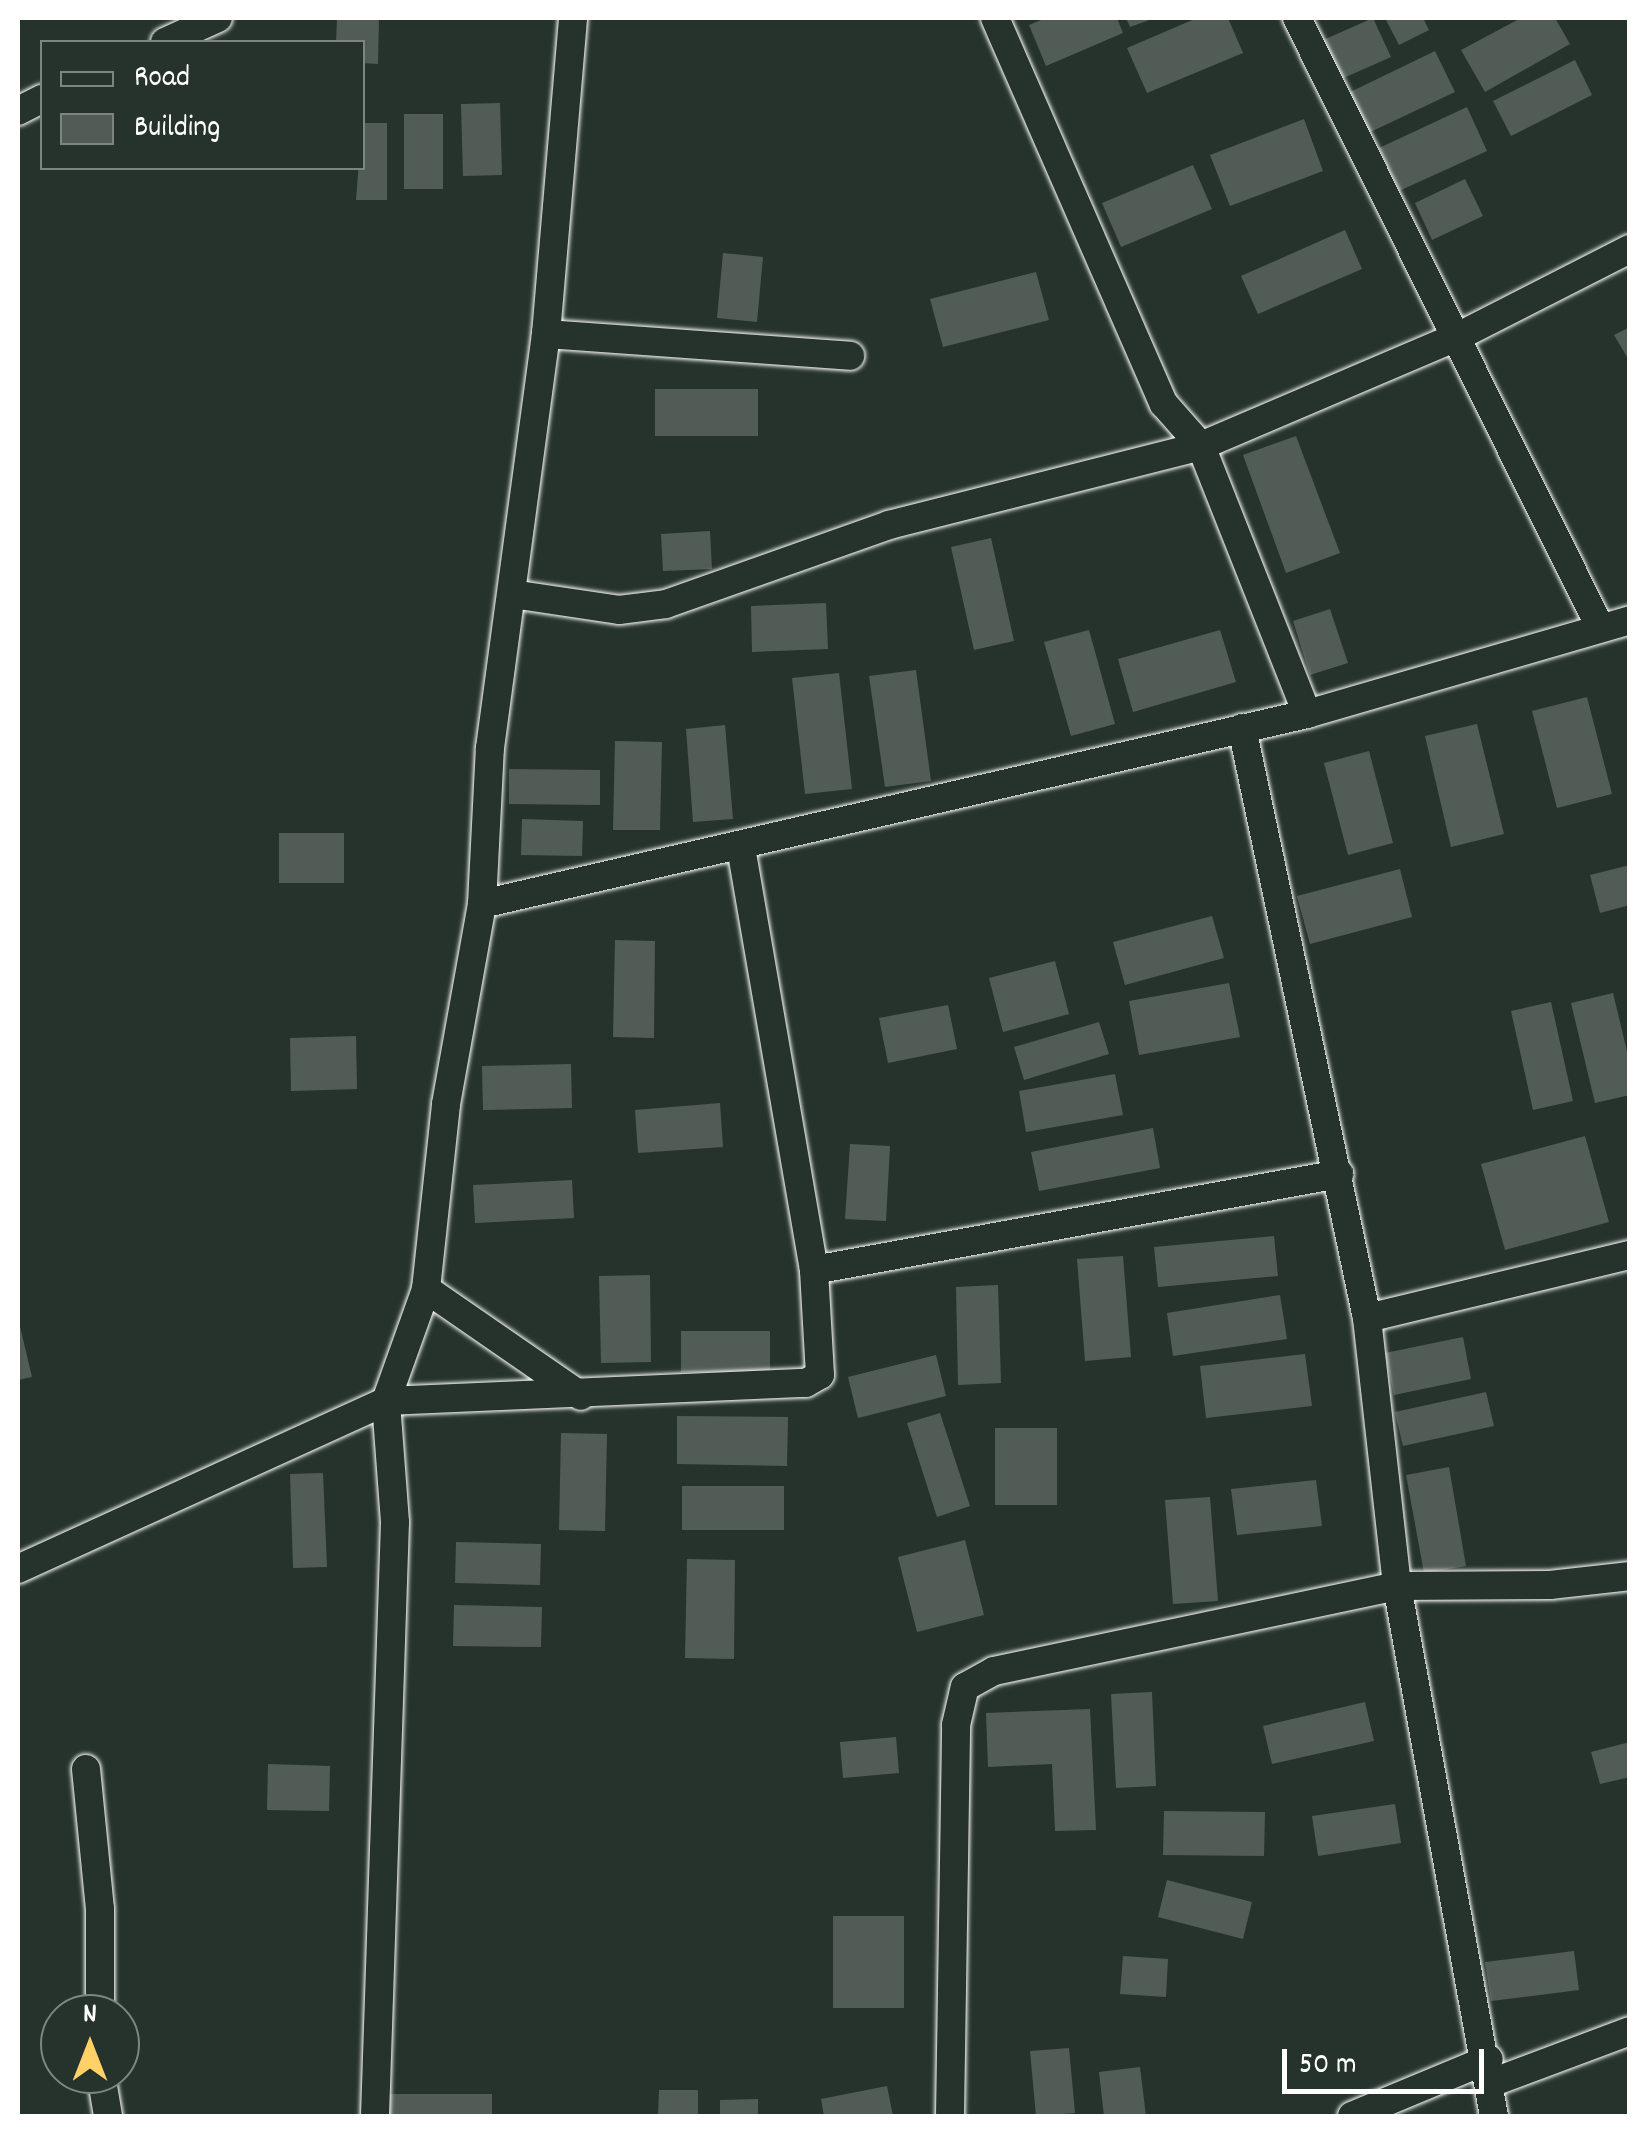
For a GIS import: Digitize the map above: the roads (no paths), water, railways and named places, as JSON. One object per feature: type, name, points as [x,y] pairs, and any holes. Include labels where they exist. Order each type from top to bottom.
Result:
[{"type":"street","points":[[167,33],[218,18]]},
{"type":"street","points":[[374,2116],[396,1522],[386,1402],[426,1289],[446,1104],[482,904],[490,748],[546,334],[574,18]]},
{"type":"street","points":[[996,18],[1164,404],[1201,446],[1307,714]]},
{"type":"street","points":[[1297,18],[1599,625]]},
{"type":"street","points":[[512,594],[619,610],[666,604],[890,525],[1201,446],[1457,337],[1630,249]]},
{"type":"street","points":[[546,334],[850,356]]},
{"type":"street","points":[[482,904],[741,848],[1307,714],[1599,625],[1630,620]]},
{"type":"street","points":[[1242,728],[1367,1318],[1398,1586],[1490,2071],[1494,2116]]},
{"type":"street","points":[[18,1569],[386,1402],[806,1384],[820,1375],[822,1357],[814,1270],[741,848]]},
{"type":"street","points":[[814,1270],[1339,1174]]},
{"type":"street","points":[[1367,1318],[1630,1255]]},
{"type":"street","points":[[426,1289],[581,1396]]},
{"type":"street","points":[[950,2116],[956,1724],[966,1687],[994,1671],[1398,1586],[1550,1586],[1630,1576]]},
{"type":"street","points":[[86,1768],[100,1909],[100,1994]]},
{"type":"street","points":[[1352,2116],[1490,2071],[1630,2032]]}]
